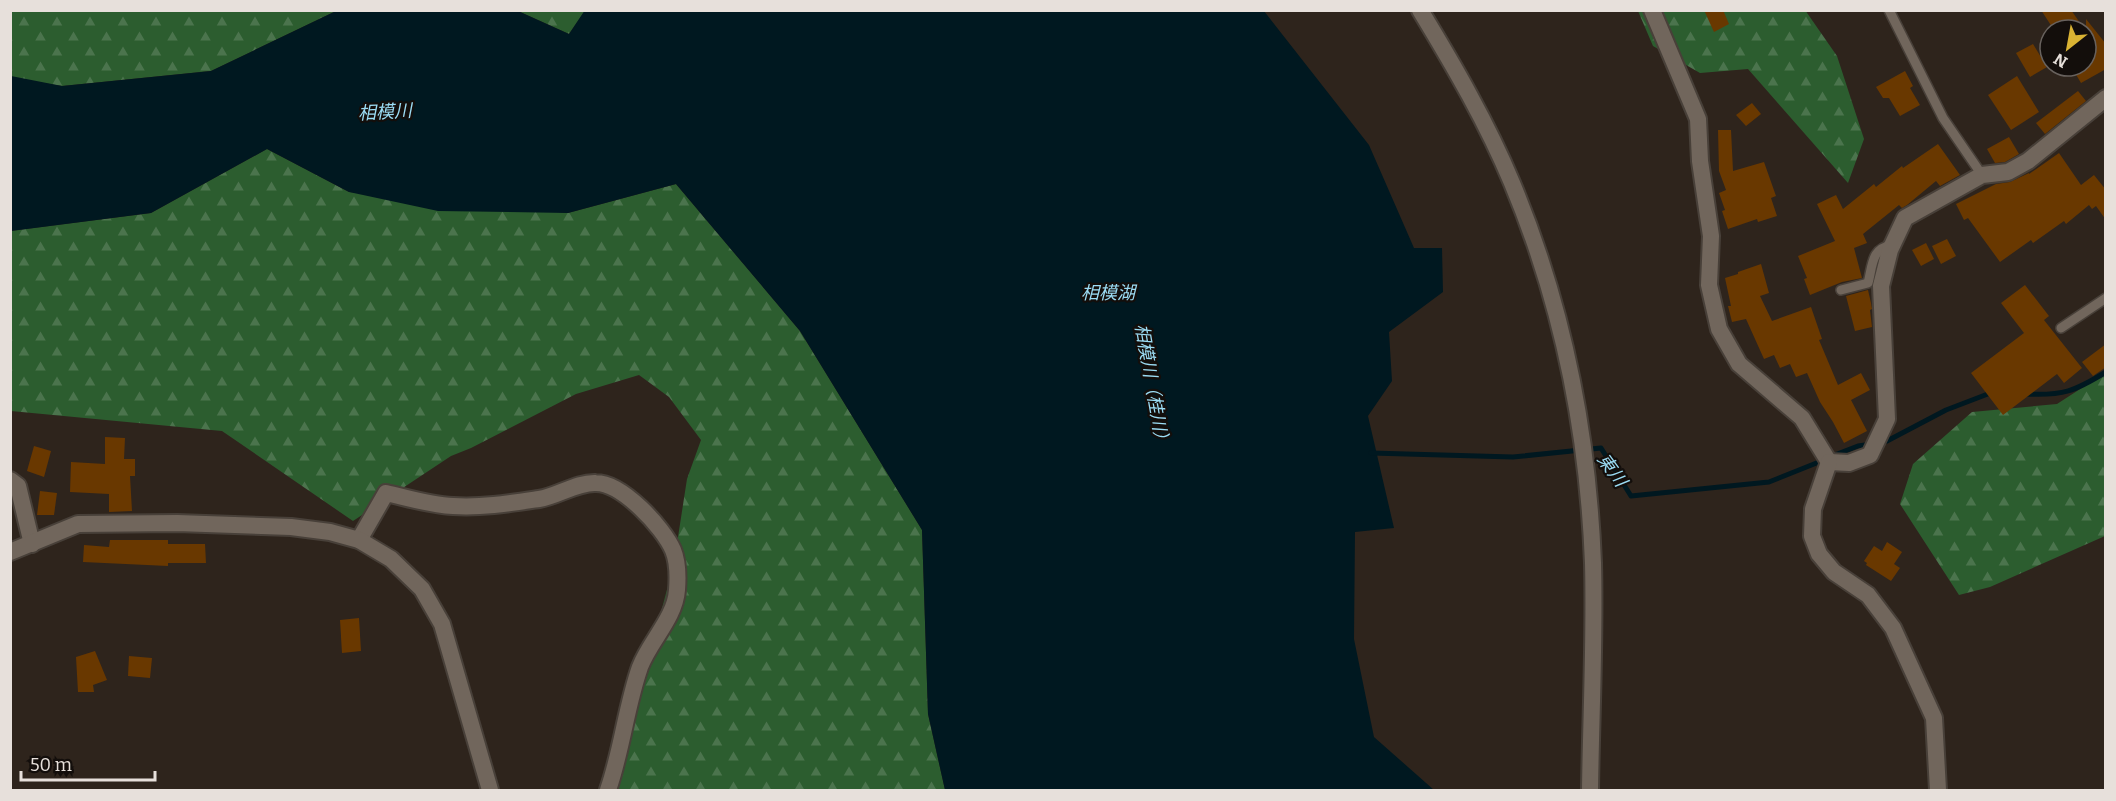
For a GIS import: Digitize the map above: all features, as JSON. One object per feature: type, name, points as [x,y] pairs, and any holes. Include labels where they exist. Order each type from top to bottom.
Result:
[{"type":"street","points":[[1420,10],[1470,95],[1512,182],[1543,267],[1566,351],[1583,451],[1592,552],[1594,629],[1590,790]]},
{"type":"street","points":[[1652,10],[1698,119],[1700,161],[1711,236],[1709,285],[1719,329],[1739,364],[1802,418],[1829,462]]},
{"type":"street","points":[[1829,462],[1848,463],[1870,454],[1887,419],[1881,286],[1892,245],[1905,218],[1982,175],[2008,172],[2028,161],[2106,99]]},
{"type":"street","points":[[1829,462],[1813,509],[1812,536],[1819,554],[1834,572],[1868,595],[1893,628],[1934,718],[1938,790]]},
{"type":"street","points":[[10,480],[18,486],[32,544]]},
{"type":"street","points":[[359,540],[386,493],[451,506],[476,506],[542,499],[594,483],[604,484],[633,500],[661,531],[673,549],[677,565],[677,592],[672,611],[647,649],[639,670],[617,764],[608,790]]},
{"type":"street","points":[[10,552],[78,524],[177,523],[291,527],[330,531],[359,540],[392,559],[422,589],[442,624],[490,790]]},
{"type":"lane","points":[[1889,10],[1943,118],[1982,175]]},
{"type":"lane","points":[[1842,290],[1868,283],[1876,252],[1882,247],[1892,245]]},
{"type":"lane","points":[[2061,328],[2106,298]]},
{"type":"green space","points":[[1805,10],[1837,56],[1864,139],[1848,183],[1748,69],[1700,73],[1653,46],[1638,11]]},
{"type":"green space","points":[[10,11],[336,11],[211,71],[62,86],[11,78]]},
{"type":"green space","points":[[518,11],[585,11],[569,34]]},
{"type":"green space","points":[[267,149],[349,192],[568,213],[676,184],[800,331],[922,530],[928,714],[945,790],[614,790],[674,563],[687,479],[701,440],[669,397],[639,375],[576,394],[451,456],[353,521],[222,431],[11,411],[10,231],[151,213]]},
{"type":"green space","points":[[2105,373],[2105,536],[1990,587],[1959,595],[1900,504],[1913,464],[1972,412],[2057,404]]},
{"type":"water","name":"相模湖","points":[[585,10],[1264,11],[1369,145],[1414,248],[1442,248],[1443,292],[1389,332],[1392,381],[1368,416],[1394,528],[1355,532],[1354,639],[1374,737],[1434,790],[945,790],[928,714],[922,530],[800,331],[676,184],[568,213],[438,211],[349,192],[267,149],[151,213],[11,231],[11,76],[62,86],[211,71],[336,11],[518,11],[569,34]]},
{"type":"building","points":[[1704,10],[1723,10],[1729,24],[1714,32]]},
{"type":"building","points":[[2041,10],[2071,10],[2077,18],[2046,18]]},
{"type":"building","points":[[2098,34],[2106,44],[2106,69],[2098,73]]},
{"type":"building","points":[[2033,44],[2038,52],[2038,72],[2030,77],[2016,53]]},
{"type":"building","points":[[1905,71],[1913,86],[1910,88],[1920,105],[1900,116],[1889,98],[1883,98],[1876,87]]},
{"type":"building","points":[[2017,76],[2039,112],[2011,130],[1988,95]]},
{"type":"building","points":[[2078,78],[2090,78],[2081,83]]},
{"type":"building","points":[[2078,91],[2086,101],[2045,134],[2036,123]]},
{"type":"building","points":[[1752,103],[1761,114],[1746,126],[1736,115]]},
{"type":"building","points":[[1718,130],[1731,130],[1733,171],[1764,162],[1776,196],[1771,198],[1777,216],[1758,222],[1757,219],[1728,229],[1719,193],[1726,190],[1719,171]]},
{"type":"building","points":[[2009,137],[2019,154],[2005,162],[1995,163],[1987,149]]},
{"type":"building","points":[[1938,144],[1960,175],[1940,186],[1936,181],[1907,205],[1902,208],[1899,205],[1863,234],[1867,243],[1854,248],[1862,278],[1842,282],[1810,295],[1804,279],[1807,278],[1798,256],[1835,241],[1817,204],[1836,195],[1843,209],[1874,184],[1876,187],[1902,166],[1903,168]]},
{"type":"building","points":[[2059,153],[2081,185],[2094,175],[2106,190],[2106,220],[2096,206],[2092,209],[2089,205],[2066,224],[2064,221],[2033,243],[2031,240],[2000,262],[1968,218],[1964,220],[1956,204],[1996,184],[2010,182],[2029,174]]},
{"type":"building","points":[[1947,239],[1956,256],[1941,264],[1932,246]]},
{"type":"building","points":[[1926,243],[1934,259],[1921,266],[1912,250]]},
{"type":"building","points":[[1761,264],[1769,293],[1760,296],[1772,321],[1811,307],[1822,339],[1819,340],[1838,385],[1861,373],[1870,390],[1851,400],[1867,431],[1844,443],[1820,402],[1807,373],[1796,377],[1790,364],[1780,368],[1774,355],[1764,359],[1746,319],[1732,322],[1725,278]]},
{"type":"building","points":[[2025,285],[2049,316],[2044,320],[2082,368],[2064,383],[2057,374],[2003,415],[1971,373],[2024,333],[2001,303]]},
{"type":"building","points":[[1868,290],[1872,309],[1870,310],[1872,327],[1855,331],[1846,296]]},
{"type":"building","points":[[2106,344],[2106,367],[2093,376],[2082,362]]},
{"type":"building","points":[[105,437],[125,438],[124,459],[135,459],[135,476],[130,476],[132,511],[109,512],[109,494],[70,492],[71,462],[105,464]]},
{"type":"building","points":[[34,446],[51,451],[44,477],[27,471]]},
{"type":"building","points":[[40,491],[57,493],[54,515],[37,515]]},
{"type":"building","points":[[110,540],[168,540],[168,544],[205,544],[206,563],[168,563],[168,566],[83,562],[84,545],[109,547]]},
{"type":"building","points":[[1887,542],[1902,552],[1894,564],[1900,568],[1891,581],[1866,565],[1864,561],[1874,546],[1882,551]]},
{"type":"building","points":[[359,618],[361,651],[342,653],[340,620]]},
{"type":"building","points":[[95,651],[107,680],[93,685],[94,692],[78,692],[76,657]]},
{"type":"building","points":[[129,656],[152,658],[150,678],[128,676]]},
{"type":"waterway","name":"東川","points":[[2026,394],[2068,391],[2106,372]]},
{"type":"waterway","name":"東川","points":[[1881,442],[1946,410],[1993,392]]},
{"type":"waterway","name":"東川","points":[[1832,456],[1858,446],[1872,444]]},
{"type":"waterway","name":"東川","points":[[1371,453],[1513,457],[1601,448],[1631,496],[1769,482],[1824,460]]},
{"type":"water label","name":"相模川","points":[[385,112]]},
{"type":"water label","name":"相模川（桂川）","points":[[1152,386]]}]
